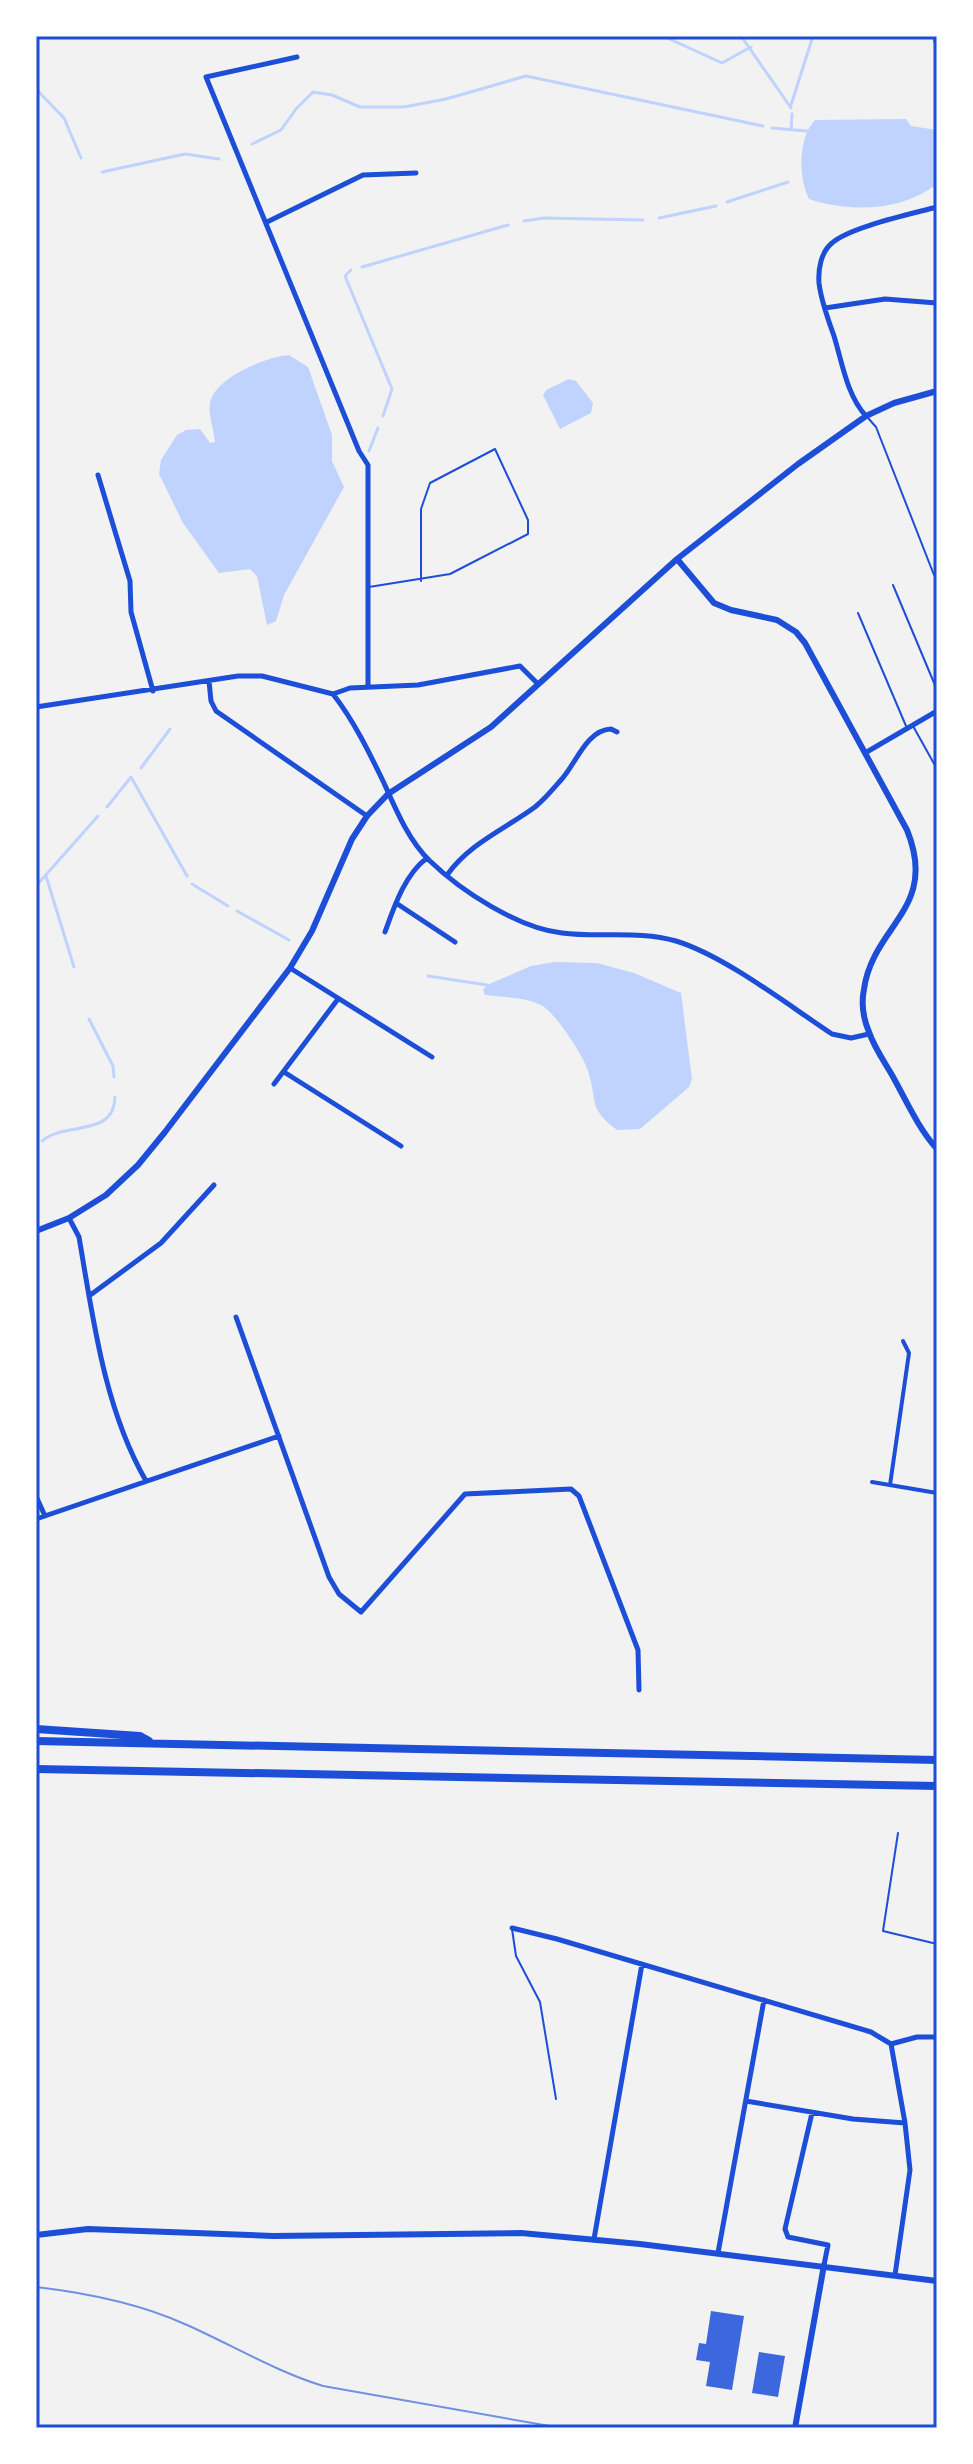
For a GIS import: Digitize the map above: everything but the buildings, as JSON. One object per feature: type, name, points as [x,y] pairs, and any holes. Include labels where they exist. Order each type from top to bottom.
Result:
[{"type":"main road","points":[[36,1729],[140,1736],[154,1744]]},
{"type":"main road","points":[[36,1741],[937,1760]]},
{"type":"main road","points":[[38,1770],[937,1786]]},
{"type":"street","points":[[935,36],[937,47]]},
{"type":"street","points":[[297,57],[206,77],[267,222],[312,341],[368,465],[368,687]]},
{"type":"street","points":[[267,222],[363,175],[416,173]]},
{"type":"street","points":[[866,416],[854,398],[825,308],[819,284],[824,252],[844,235],[937,207]]},
{"type":"street","points":[[825,308],[885,299],[937,303]]},
{"type":"street","points":[[36,1231],[69,1218],[106,1195],[138,1165],[290,968],[312,931],[347,848],[367,816],[388,794],[491,727],[677,559],[798,464],[866,416],[894,403],[937,391]]},
{"type":"street","points":[[98,475],[130,581],[131,612],[153,691]]},
{"type":"street","points":[[677,559],[714,603],[777,620],[796,632],[805,643],[907,830],[916,867],[910,900],[868,972],[863,1007],[869,1034],[918,1123],[937,1149]]},
{"type":"street","points":[[333,694],[341,689],[418,685],[520,666],[538,684]]},
{"type":"street","points":[[36,707],[262,676],[333,694],[357,730],[396,811],[427,858],[503,913],[562,933],[651,936],[692,946],[832,1034],[851,1038],[869,1034]]},
{"type":"street","points":[[209,681],[211,701],[216,711],[367,816]]},
{"type":"street","points":[[865,753],[937,711]]},
{"type":"street","points":[[447,875],[486,837],[537,806],[568,773],[599,731],[611,729],[617,732]]},
{"type":"street","points":[[385,932],[396,903],[420,862],[427,858]]},
{"type":"street","points":[[396,903],[455,942]]},
{"type":"street","points":[[290,968],[432,1057]]},
{"type":"street","points":[[274,1084],[338,999]]},
{"type":"street","points":[[284,1072],[401,1146]]},
{"type":"street","points":[[89,1296],[161,1243],[214,1185]]},
{"type":"street","points":[[69,1218],[79,1237],[115,1411],[131,1456],[146,1481]]},
{"type":"street","points":[[236,1317],[332,1585],[339,1594],[361,1612],[462,1496],[571,1489],[577,1492],[638,1650],[639,1690]]},
{"type":"street","points":[[890,1485],[909,1353],[903,1341]]},
{"type":"street","points":[[36,1519],[279,1436]]},
{"type":"street","points":[[872,1482],[937,1493]]},
{"type":"street","points":[[36,1496],[45,1516]]},
{"type":"street","points":[[512,1928],[871,2032],[891,2044],[917,2037],[937,2037]]},
{"type":"street","points":[[594,2239],[642,1964]]},
{"type":"street","points":[[718,2253],[764,2000]]},
{"type":"street","points":[[891,2044],[905,2123],[910,2182],[895,2275]]},
{"type":"street","points":[[746,2101],[812,2113],[905,2123]]},
{"type":"street","points":[[795,2428],[828,2245],[788,2237],[785,2229],[812,2113]]},
{"type":"street","points":[[36,2235],[88,2229],[288,2236],[521,2233],[824,2265],[937,2281]]},
{"type":"lane","points":[[866,416],[876,427],[934,575]]},
{"type":"lane","points":[[368,587],[421,581],[450,574],[528,534],[528,520],[495,449],[430,483],[421,509],[421,581]]},
{"type":"lane","points":[[893,585],[937,690]]},
{"type":"lane","points":[[858,613],[910,726],[937,769]]},
{"type":"lane","points":[[898,1833],[883,1931],[937,1944]]},
{"type":"lane","points":[[512,1928],[516,1956],[540,2002],[556,2099]]},
{"type":"lane","points":[[937,1990],[937,2002]]},
{"type":"water","points":[[906,119],[911,126],[937,130],[937,184],[908,200],[876,207],[842,206],[809,199],[803,180],[802,158],[805,137],[815,120]]},
{"type":"water","points":[[289,355],[308,367],[332,435],[332,461],[344,487],[284,595],[276,621],[267,625],[257,576],[250,569],[219,573],[183,523],[159,474],[161,460],[177,435],[186,430],[200,429],[210,443],[215,442],[210,403],[221,385],[255,364]]},
{"type":"water","points":[[569,379],[576,381],[593,403],[591,413],[560,429],[543,395],[546,390]]},
{"type":"water","points":[[555,962],[597,963],[634,973],[681,993],[692,1079],[689,1087],[640,1129],[617,1130],[601,1115],[581,1055],[547,1009],[528,1000],[485,995],[483,990],[487,985],[531,966]]},
{"type":"waterway","points":[[663,36],[722,63],[751,47]]},
{"type":"waterway","points":[[741,36],[791,108]]},
{"type":"waterway","points":[[791,105],[813,36]]},
{"type":"waterway","points":[[252,144],[281,130],[313,92],[332,95],[360,107],[404,107],[446,99],[526,76],[763,126]]},
{"type":"waterway","points":[[36,89],[64,118],[81,158]]},
{"type":"waterway","points":[[791,130],[792,114]]},
{"type":"waterway","points":[[772,128],[807,131]]},
{"type":"waterway","points":[[102,172],[185,154],[219,159]]},
{"type":"waterway","points":[[727,202],[788,182]]},
{"type":"waterway","points":[[659,218],[716,206]]},
{"type":"waterway","points":[[524,221],[544,218],[643,220]]},
{"type":"waterway","points":[[362,267],[508,225]]},
{"type":"waterway","points":[[351,270],[345,276],[392,389],[383,416]]},
{"type":"waterway","points":[[369,451],[378,428]]},
{"type":"waterway","points":[[141,768],[170,729]]},
{"type":"waterway","points":[[107,807],[131,777],[187,876]]},
{"type":"waterway","points":[[36,886],[98,816]]},
{"type":"waterway","points":[[46,876],[74,967]]},
{"type":"waterway","points":[[192,884],[228,906]]},
{"type":"waterway","points":[[237,911],[289,940]]},
{"type":"waterway","points":[[428,976],[487,985]]},
{"type":"waterway","points":[[89,1019],[113,1066],[114,1077]]},
{"type":"waterway","points":[[42,1141],[63,1131],[98,1124],[113,1110],[115,1097]]},
{"type":"tram line","points":[[36,2287],[94,2296],[150,2311],[323,2386],[561,2428]]}]
